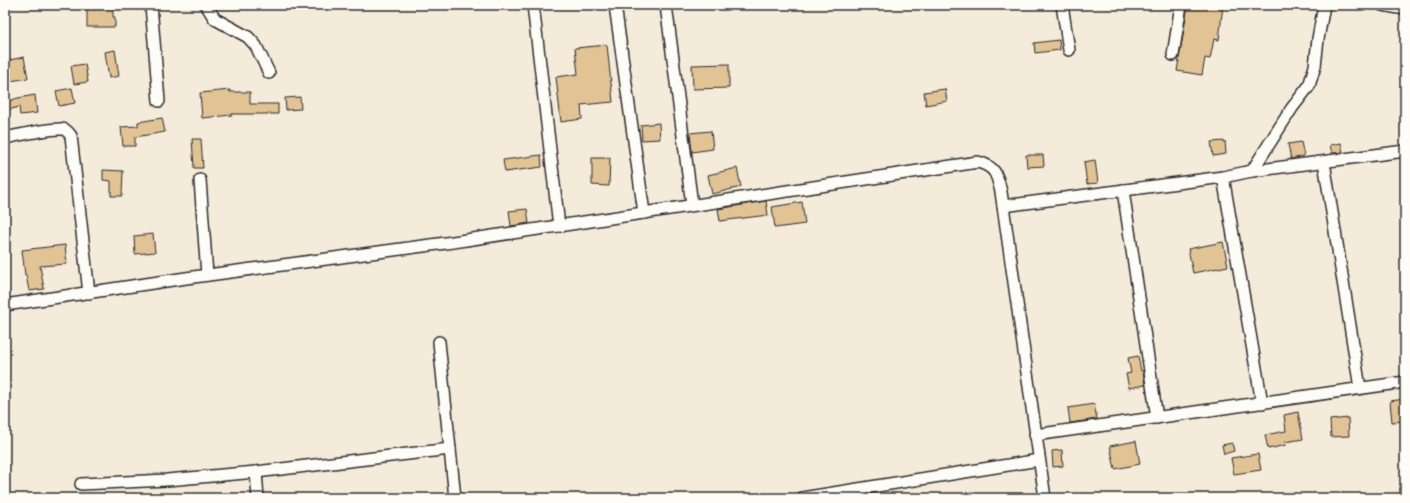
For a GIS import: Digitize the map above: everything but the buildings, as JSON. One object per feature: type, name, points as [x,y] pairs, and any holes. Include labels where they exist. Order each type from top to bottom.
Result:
[{"type":"street","points":[[151,5],[159,101]]},
{"type":"street","points":[[206,5],[215,19],[248,37],[256,46],[269,73]]},
{"type":"street","points":[[533,5],[559,226]]},
{"type":"street","points":[[615,5],[644,213]]},
{"type":"street","points":[[666,5],[692,205]]},
{"type":"street","points":[[1062,5],[1069,50]]},
{"type":"street","points":[[1173,55],[1182,5]]},
{"type":"street","points":[[1252,171],[1292,108],[1309,86],[1315,66],[1324,5]]},
{"type":"street","points":[[1382,5],[1405,9]]},
{"type":"street","points":[[5,138],[63,129],[72,136],[89,293]]},
{"type":"street","points":[[1003,206],[1405,151]]},
{"type":"street","points":[[5,305],[207,275],[454,242],[978,162],[986,164],[992,168],[998,177],[1045,498]]},
{"type":"street","points":[[1324,162],[1360,388]]},
{"type":"street","points":[[1223,177],[1262,403]]},
{"type":"street","points":[[200,180],[207,275]]},
{"type":"street","points":[[1123,190],[1158,418]]},
{"type":"street","points":[[439,342],[455,498]]},
{"type":"street","points":[[1035,435],[1405,382]]},
{"type":"street","points":[[81,484],[167,480],[256,472],[450,449]]},
{"type":"street","points":[[802,498],[1039,460]]},
{"type":"street","points":[[256,472],[258,498]]}]
